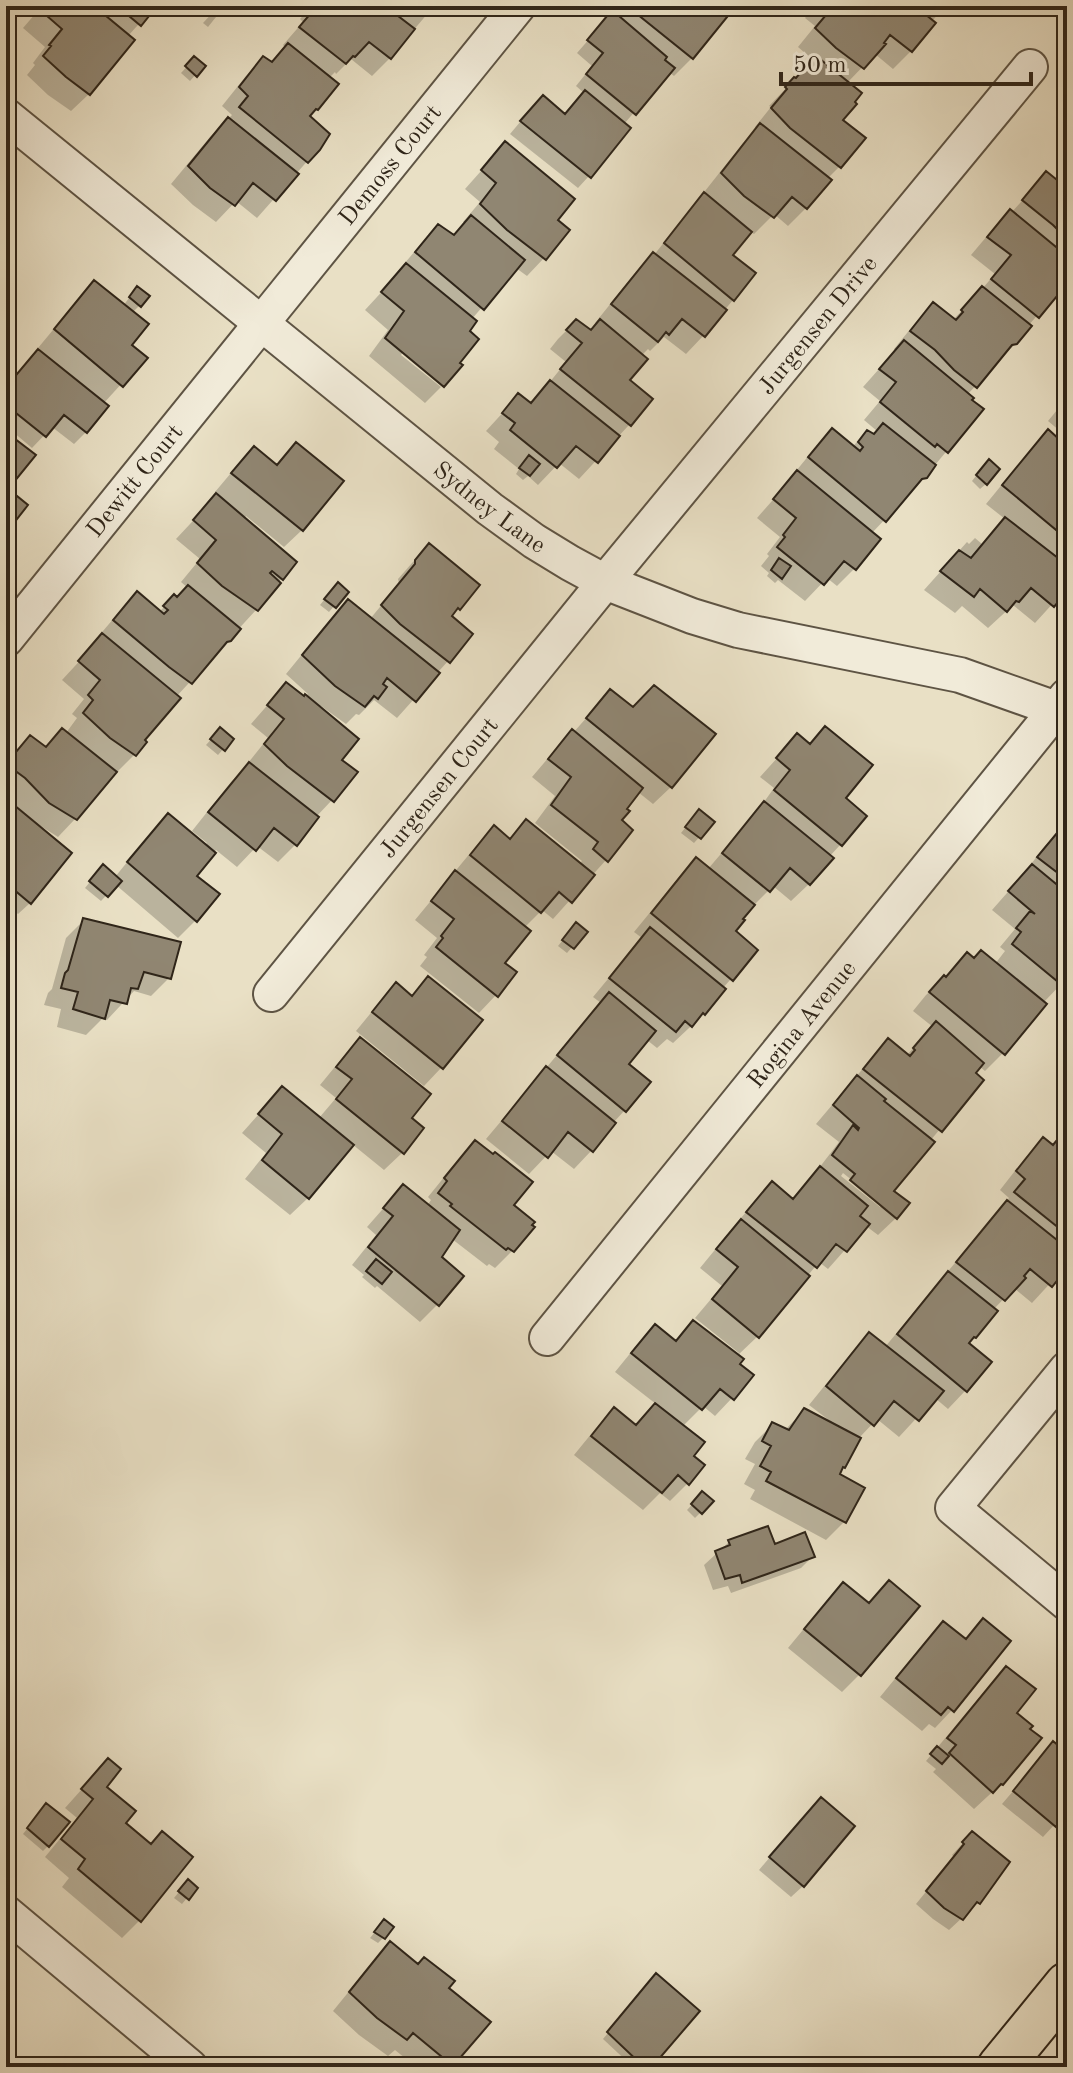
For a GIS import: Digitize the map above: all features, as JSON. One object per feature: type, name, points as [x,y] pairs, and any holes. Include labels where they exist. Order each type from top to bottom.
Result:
[{"type":"main road","points":[[1000,2067],[1067,1985]]},
{"type":"street","name":"Demoss Court","points":[[261,323],[518,6]]},
{"type":"street","name":"Jurgensen Drive","points":[[605,582],[1030,67]]},
{"type":"street","name":"Sydney Lane","points":[[6,116],[490,509],[546,548],[605,582],[692,616],[738,630],[960,675],[1063,707]]},
{"type":"street","name":"Dewitt Court","points":[[6,639],[261,323]]},
{"type":"street","name":"Jurgensen Court","points":[[271,994],[605,582]]},
{"type":"street","name":"Rogina Avenue","points":[[547,1338],[1063,707]]},
{"type":"street","points":[[1067,1369],[953,1508],[1067,1603]]},
{"type":"street","points":[[6,1913],[190,2067]]},
{"type":"building","points":[[42,6],[94,6],[135,40],[90,95],[43,56],[62,29],[39,9]]},
{"type":"building","points":[[117,6],[157,6],[141,26]]},
{"type":"building","points":[[317,6],[385,6],[415,29],[391,59],[369,42],[346,64],[299,27]]},
{"type":"building","points":[[627,6],[736,6],[693,59]]},
{"type":"building","points":[[829,6],[915,6],[936,23],[912,52],[890,35],[864,69],[815,28],[832,8]]},
{"type":"building","points":[[612,10],[667,57],[665,60],[675,68],[636,115],[586,74],[603,53],[587,40]]},
{"type":"building","points":[[288,43],[339,84],[310,116],[330,134],[308,163],[239,107],[248,96],[239,87],[263,56],[272,62]]},
{"type":"building","points":[[815,55],[862,93],[843,120],[866,138],[841,168],[790,128],[771,108],[787,89],[785,87]]},
{"type":"building","points":[[194,56],[206,66],[197,77],[185,66]]},
{"type":"building","points":[[585,90],[631,128],[591,178],[520,121],[543,95],[565,114]]},
{"type":"building","points":[[228,117],[299,174],[276,201],[253,183],[235,206],[210,188],[188,166]]},
{"type":"building","points":[[760,123],[832,180],[807,209],[792,197],[774,218],[744,196],[721,173]]},
{"type":"building","points":[[505,141],[575,199],[558,220],[570,230],[546,260],[480,204],[496,183],[481,170]]},
{"type":"building","points":[[1046,171],[1067,188],[1067,239],[1022,200]]},
{"type":"building","points":[[704,192],[752,232],[733,255],[756,273],[734,301],[664,243]]},
{"type":"building","points":[[1010,209],[1067,256],[1067,284],[1039,318],[991,279],[1011,255],[987,237]]},
{"type":"building","points":[[471,215],[525,260],[484,310],[415,252],[438,224],[454,235]]},
{"type":"building","points":[[653,252],[727,310],[705,337],[682,319],[669,335],[666,332],[658,342],[611,304]]},
{"type":"building","points":[[406,263],[477,321],[470,331],[479,339],[444,387],[385,338],[404,311],[381,292]]},
{"type":"building","points":[[94,280],[149,324],[132,345],[148,358],[123,387],[54,329]]},
{"type":"building","points":[[137,286],[150,296],[141,307],[129,297]]},
{"type":"building","points":[[982,286],[1032,326],[977,388],[910,331],[933,302],[956,320]]},
{"type":"building","points":[[576,319],[591,330],[600,319],[648,359],[630,380],[653,399],[631,426],[560,369],[582,343],[566,330]]},
{"type":"building","points":[[904,340],[984,409],[948,453],[937,444],[935,447],[880,402],[896,382],[879,369]]},
{"type":"building","points":[[38,349],[109,406],[87,433],[64,415],[46,437],[6,405],[6,387]]},
{"type":"building","points":[[550,380],[620,436],[598,463],[576,446],[557,468],[510,430],[515,423],[502,413],[518,393],[531,403]]},
{"type":"building","points":[[883,423],[936,465],[886,522],[808,457],[832,428],[860,451],[863,447],[858,442],[867,430],[874,434]]},
{"type":"building","points":[[1048,429],[1060,440],[1063,437],[1067,440],[1067,539],[1002,485]]},
{"type":"building","points":[[6,432],[36,455],[14,482],[12,480],[6,487]]},
{"type":"building","points":[[296,442],[344,481],[303,531],[231,473],[254,446],[277,465]]},
{"type":"building","points":[[529,455],[540,464],[530,476],[519,468]]},
{"type":"building","points":[[989,459],[1000,469],[987,485],[976,475]]},
{"type":"building","points":[[797,470],[881,539],[856,570],[844,561],[824,585],[777,547],[796,518],[773,499]]},
{"type":"building","points":[[6,487],[28,505],[6,533]]},
{"type":"building","points":[[216,493],[297,562],[283,580],[272,571],[270,573],[281,583],[258,611],[222,586],[197,563],[216,540],[193,520]]},
{"type":"building","points":[[1005,517],[1067,565],[1067,591],[1054,607],[1031,588],[1007,612],[980,589],[974,597],[940,571],[959,550],[971,558]]},
{"type":"building","points":[[429,543],[480,585],[452,616],[473,634],[450,663],[381,605]]},
{"type":"building","points":[[779,558],[791,566],[782,579],[771,570]]},
{"type":"building","points":[[338,582],[349,592],[336,608],[324,599]]},
{"type":"building","points":[[188,585],[241,629],[192,684],[113,620],[137,591],[164,614],[168,610],[163,606]]},
{"type":"building","points":[[348,599],[440,673],[416,702],[387,678],[383,684],[387,687],[378,699],[374,696],[365,707],[335,686],[302,655]]},
{"type":"building","points":[[102,633],[181,698],[145,740],[147,742],[136,756],[110,738],[83,713],[93,700],[88,695],[100,680],[78,661]]},
{"type":"building","points":[[286,682],[359,739],[342,760],[358,772],[334,802],[264,744],[284,719],[267,705]]},
{"type":"building","points":[[654,685],[716,734],[672,788],[586,718],[610,689],[633,707]]},
{"type":"building","points":[[825,726],[873,765],[846,798],[867,816],[842,846],[774,790],[790,770],[776,758],[797,733],[810,744]]},
{"type":"building","points":[[220,727],[234,739],[225,751],[210,739]]},
{"type":"building","points":[[62,728],[117,772],[77,820],[49,803],[6,764],[30,735],[46,747]]},
{"type":"building","points":[[572,729],[643,788],[622,820],[633,830],[608,862],[593,849],[598,842],[551,805],[571,777],[548,759]]},
{"type":"building","points":[[249,762],[319,817],[297,846],[274,828],[256,851],[208,812]]},
{"type":"building","points":[[8,800],[72,853],[31,904],[6,883]]},
{"type":"building","points":[[764,801],[834,858],[810,885],[790,868],[770,892],[722,853]]},
{"type":"building","points":[[699,809],[715,822],[701,839],[685,827]]},
{"type":"building","points":[[168,813],[216,853],[197,876],[220,894],[197,922],[127,862]]},
{"type":"building","points":[[526,819],[595,875],[572,903],[559,892],[541,913],[470,855],[494,825],[510,839]]},
{"type":"building","points":[[1062,827],[1067,831],[1067,880],[1037,857]]},
{"type":"building","points":[[696,857],[755,905],[736,931],[758,950],[733,981],[651,913]]},
{"type":"building","points":[[103,864],[122,881],[108,897],[89,881]]},
{"type":"building","points":[[1032,864],[1067,893],[1067,981],[1063,986],[1012,944],[1021,932],[1016,928],[1030,911],[1035,914],[1008,891]]},
{"type":"building","points":[[455,870],[531,931],[505,963],[517,972],[498,997],[436,947],[454,919],[431,901]]},
{"type":"building","points":[[83,918],[181,942],[171,979],[144,972],[138,989],[131,988],[127,1004],[110,1000],[105,1019],[73,1009],[78,992],[61,988]]},
{"type":"building","points":[[576,922],[588,932],[574,949],[562,940]]},
{"type":"building","points":[[650,927],[726,989],[692,1027],[685,1021],[676,1032],[609,978]]},
{"type":"building","points":[[981,950],[1047,1004],[1005,1055],[929,992],[967,952],[974,958]]},
{"type":"building","points":[[428,976],[483,1020],[443,1069],[372,1012],[396,982],[412,996]]},
{"type":"building","points":[[609,992],[656,1031],[629,1064],[651,1082],[626,1112],[557,1055]]},
{"type":"building","points":[[936,1021],[984,1063],[976,1073],[984,1080],[942,1132],[863,1069],[888,1038],[910,1056]]},
{"type":"building","points":[[360,1037],[431,1094],[412,1118],[424,1128],[404,1154],[336,1099],[352,1079],[336,1067]]},
{"type":"building","points":[[546,1066],[616,1123],[593,1152],[568,1132],[548,1158],[502,1121]]},
{"type":"building","points":[[857,1075],[935,1142],[894,1191],[910,1203],[897,1219],[850,1180],[855,1174],[832,1155],[853,1125],[859,1128],[833,1105]]},
{"type":"building","points":[[282,1086],[354,1145],[309,1199],[262,1160],[282,1134],[258,1114]]},
{"type":"building","points":[[1066,1129],[1065,1233],[1014,1192],[1025,1179],[1016,1171],[1043,1137],[1053,1145]]},
{"type":"building","points":[[475,1140],[533,1182],[514,1205],[535,1222],[532,1225],[535,1227],[514,1252],[508,1248],[506,1250],[438,1193],[447,1181],[444,1178]]},
{"type":"building","points":[[820,1166],[868,1206],[860,1216],[870,1224],[847,1252],[836,1244],[817,1268],[746,1212],[772,1181],[793,1199]]},
{"type":"building","points":[[403,1184],[460,1230],[442,1257],[464,1276],[439,1306],[368,1247],[393,1216],[383,1208]]},
{"type":"building","points":[[1007,1200],[1067,1248],[1067,1268],[1052,1287],[1030,1269],[1005,1301],[956,1262]]},
{"type":"building","points":[[741,1219],[810,1276],[759,1338],[712,1299],[738,1267],[716,1249]]},
{"type":"building","points":[[376,1259],[392,1272],[382,1284],[366,1271]]},
{"type":"building","points":[[948,1271],[998,1311],[969,1343],[992,1362],[967,1392],[897,1334]]},
{"type":"building","points":[[693,1320],[744,1359],[740,1364],[754,1375],[734,1400],[720,1389],[702,1410],[631,1353],[655,1324],[676,1341]]},
{"type":"building","points":[[869,1332],[944,1391],[919,1421],[894,1401],[874,1426],[826,1386]]},
{"type":"building","points":[[655,1403],[705,1442],[694,1456],[705,1465],[689,1485],[678,1475],[662,1493],[591,1436],[614,1407],[636,1425]]},
{"type":"building","points":[[804,1408],[861,1438],[840,1474],[865,1488],[846,1523],[766,1481],[771,1472],[760,1466],[771,1446],[762,1441],[772,1422],[789,1430]]},
{"type":"building","points":[[702,1491],[714,1501],[702,1514],[691,1504]]},
{"type":"building","points":[[768,1526],[775,1544],[805,1532],[815,1557],[742,1583],[740,1575],[725,1579],[715,1551],[730,1545],[728,1540]]},
{"type":"building","points":[[889,1580],[920,1606],[861,1676],[804,1629],[843,1582],[869,1603]]},
{"type":"building","points":[[983,1618],[1011,1641],[954,1712],[948,1707],[941,1715],[896,1678],[943,1621],[966,1639]]},
{"type":"building","points":[[1006,1666],[1036,1689],[1017,1713],[1042,1738],[993,1793],[949,1753],[956,1745],[947,1738]]},
{"type":"building","points":[[1053,1741],[1067,1753],[1067,1814],[1056,1827],[1013,1791]]},
{"type":"building","points":[[937,1746],[949,1756],[942,1764],[930,1754]]},
{"type":"building","points":[[108,1758],[121,1769],[107,1787],[136,1811],[126,1823],[151,1844],[162,1831],[193,1857],[141,1922],[78,1869],[85,1859],[61,1839],[93,1799],[81,1789]]},
{"type":"building","points":[[821,1797],[855,1826],[804,1887],[769,1857]]},
{"type":"building","points":[[46,1803],[70,1822],[49,1847],[27,1828]]},
{"type":"building","points":[[972,1831],[1010,1862],[980,1904],[977,1902],[963,1920],[926,1891]]},
{"type":"building","points":[[188,1879],[198,1888],[189,1900],[178,1891]]},
{"type":"building","points":[[384,1919],[394,1927],[385,1939],[374,1932]]},
{"type":"building","points":[[390,1941],[418,1964],[424,1957],[455,1981],[449,1988],[491,2022],[453,2066],[413,2033],[407,2040],[349,1992]]},
{"type":"building","points":[[656,1973],[700,2011],[652,2067],[644,2067],[607,2032]]}]
